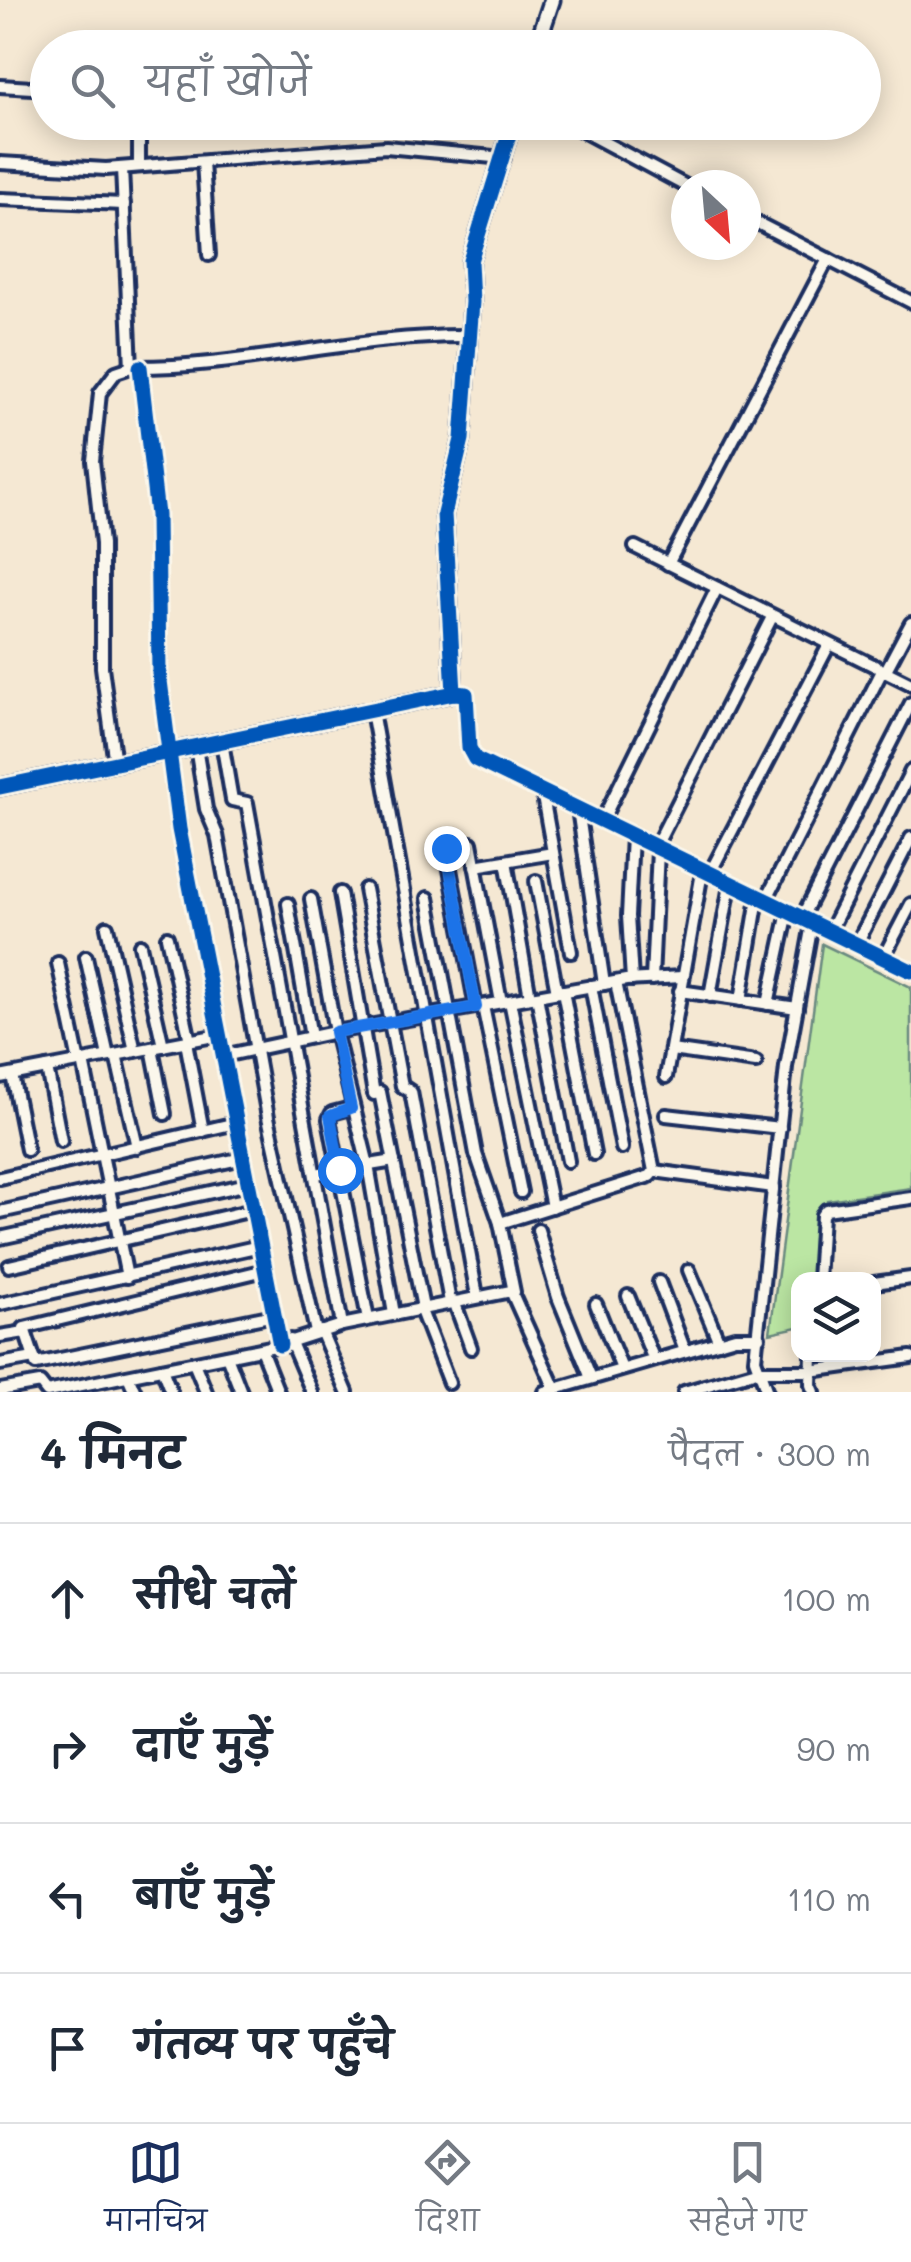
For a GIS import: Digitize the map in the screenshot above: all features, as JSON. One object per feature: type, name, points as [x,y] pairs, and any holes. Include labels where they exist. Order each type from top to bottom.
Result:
[{"type":"street","points":[[542,30],[552,0]]},
{"type":"street","points":[[0,86],[30,88]]},
{"type":"street","points":[[139,166],[140,140]]},
{"type":"street","points":[[454,694],[444,514],[462,439],[470,336],[470,261],[508,140]]},
{"type":"street","points":[[600,140],[671,178]]},
{"type":"street","points":[[0,163],[122,168],[386,147],[504,158]]},
{"type":"street","points":[[204,162],[210,256]]},
{"type":"street","points":[[122,168],[135,368],[157,515],[159,673],[179,829],[274,1314],[312,1392]]},
{"type":"street","points":[[0,199],[124,204]]},
{"type":"street","points":[[761,225],[911,302]]},
{"type":"street","points":[[668,564],[828,259]]},
{"type":"street","points":[[115,764],[102,667],[102,544],[93,461],[100,393],[116,372],[410,338],[470,336]]},
{"type":"street","points":[[636,547],[911,684]]},
{"type":"street","points":[[602,821],[717,588]]},
{"type":"street","points":[[652,979],[657,849],[772,616]]},
{"type":"street","points":[[741,1000],[762,900],[911,623]]},
{"type":"street","points":[[666,1077],[682,978],[706,873],[828,645]]},
{"type":"street","points":[[0,787],[466,694],[472,756],[911,970]]},
{"type":"street","points":[[766,1392],[757,1371],[758,1337],[786,1067],[807,921],[911,704]]},
{"type":"street","points":[[372,711],[477,1296]]},
{"type":"street","points":[[222,742],[232,800],[247,803],[342,1324]]},
{"type":"street","points":[[196,747],[206,809],[217,835],[255,1049],[318,1332],[347,1392]]},
{"type":"street","points":[[829,932],[911,771]]},
{"type":"street","points":[[542,791],[570,952]]},
{"type":"street","points":[[578,809],[610,983],[654,1171]]},
{"type":"street","points":[[632,836],[628,916],[632,980]]},
{"type":"street","points":[[856,945],[911,838]]},
{"type":"street","points":[[471,843],[552,1207]]},
{"type":"street","points":[[446,848],[521,1192]]},
{"type":"street","points":[[476,866],[553,853]]},
{"type":"street","points":[[506,861],[568,1161]]},
{"type":"street","points":[[536,881],[594,1154]]},
{"type":"street","points":[[710,996],[730,885]]},
{"type":"street","points":[[365,888],[402,1086],[411,1090],[452,1302],[471,1348]]},
{"type":"street","points":[[340,893],[374,1094],[380,1092],[421,1308],[449,1383]]},
{"type":"street","points":[[428,898],[476,1154],[500,1223],[514,1292],[550,1390],[719,1342],[758,1337]]},
{"type":"street","points":[[311,899],[351,1108],[368,1165],[394,1314]]},
{"type":"street","points":[[288,904],[311,1037]]},
{"type":"street","points":[[883,958],[911,904]]},
{"type":"street","points":[[768,1004],[788,912]]},
{"type":"street","points":[[107,926],[135,1051]]},
{"type":"street","points":[[167,937],[203,1131]]},
{"type":"street","points":[[140,945],[165,1114]]},
{"type":"street","points":[[86,958],[137,1147]]},
{"type":"street","points":[[58,963],[127,1277]]},
{"type":"street","points":[[223,1056],[591,986],[682,978]]},
{"type":"street","points":[[591,986],[622,1148]]},
{"type":"street","points":[[680,992],[797,1008]]},
{"type":"street","points":[[27,1150],[6,1076],[219,1036]]},
{"type":"street","points":[[670,1050],[756,1062]]},
{"type":"street","points":[[47,1068],[61,1141]]},
{"type":"street","points":[[351,1108],[330,1116],[368,1319]]},
{"type":"street","points":[[666,1115],[780,1128]]},
{"type":"street","points":[[0,1178],[236,1123]]},
{"type":"street","points":[[0,1212],[243,1158]]},
{"type":"street","points":[[315,1174],[394,1161]]},
{"type":"street","points":[[654,1171],[774,1187]]},
{"type":"street","points":[[500,1223],[650,1176],[654,1171]]},
{"type":"street","points":[[0,1238],[248,1184]]},
{"type":"street","points":[[818,1272],[822,1215],[826,1210],[911,1198]]},
{"type":"street","points":[[9,1266],[253,1210]]},
{"type":"street","points":[[538,1230],[558,1297],[591,1378]]},
{"type":"street","points":[[0,1304],[260,1246]]},
{"type":"street","points":[[265,1270],[24,1326],[25,1332],[36,1364],[274,1314]]},
{"type":"street","points":[[689,1270],[719,1342]]},
{"type":"street","points":[[140,1274],[144,1298]]},
{"type":"street","points":[[881,1281],[911,1278]]},
{"type":"street","points":[[660,1282],[685,1351]]},
{"type":"street","points":[[0,1390],[24,1389],[40,1383],[46,1392],[97,1387],[128,1376],[261,1349],[342,1324],[508,1290],[514,1292]]},
{"type":"street","points":[[628,1296],[654,1360]]},
{"type":"street","points":[[596,1304],[622,1369]]},
{"type":"street","points":[[0,1336],[25,1332]]},
{"type":"street","points":[[261,1349],[278,1392]]},
{"type":"street","points":[[227,1356],[240,1392]]},
{"type":"street","points":[[0,1364],[34,1358]]},
{"type":"street","points":[[684,1392],[718,1386],[757,1371],[810,1371],[911,1358]]},
{"type":"street","points":[[811,1362],[814,1392]]},
{"type":"street","points":[[194,1363],[206,1392]]},
{"type":"street","points":[[162,1369],[171,1392]]},
{"type":"street","points":[[128,1376],[135,1392]]},
{"type":"green space","points":[[822,944],[911,987],[911,1188],[827,1200],[816,1272],[791,1272],[791,1328],[770,1333]]},
{"type":"cycle path","points":[[454,693],[444,514],[462,439],[472,302],[470,261],[507,140]]},
{"type":"cycle path","points":[[140,367],[157,515],[159,673],[179,829],[280,1345]]},
{"type":"cycle path","points":[[0,787],[454,693],[466,694],[469,748],[475,759],[911,971]]},
{"type":"route","points":[[340,1170],[330,1116],[351,1108],[335,1032],[476,1007],[446,848]]}]
